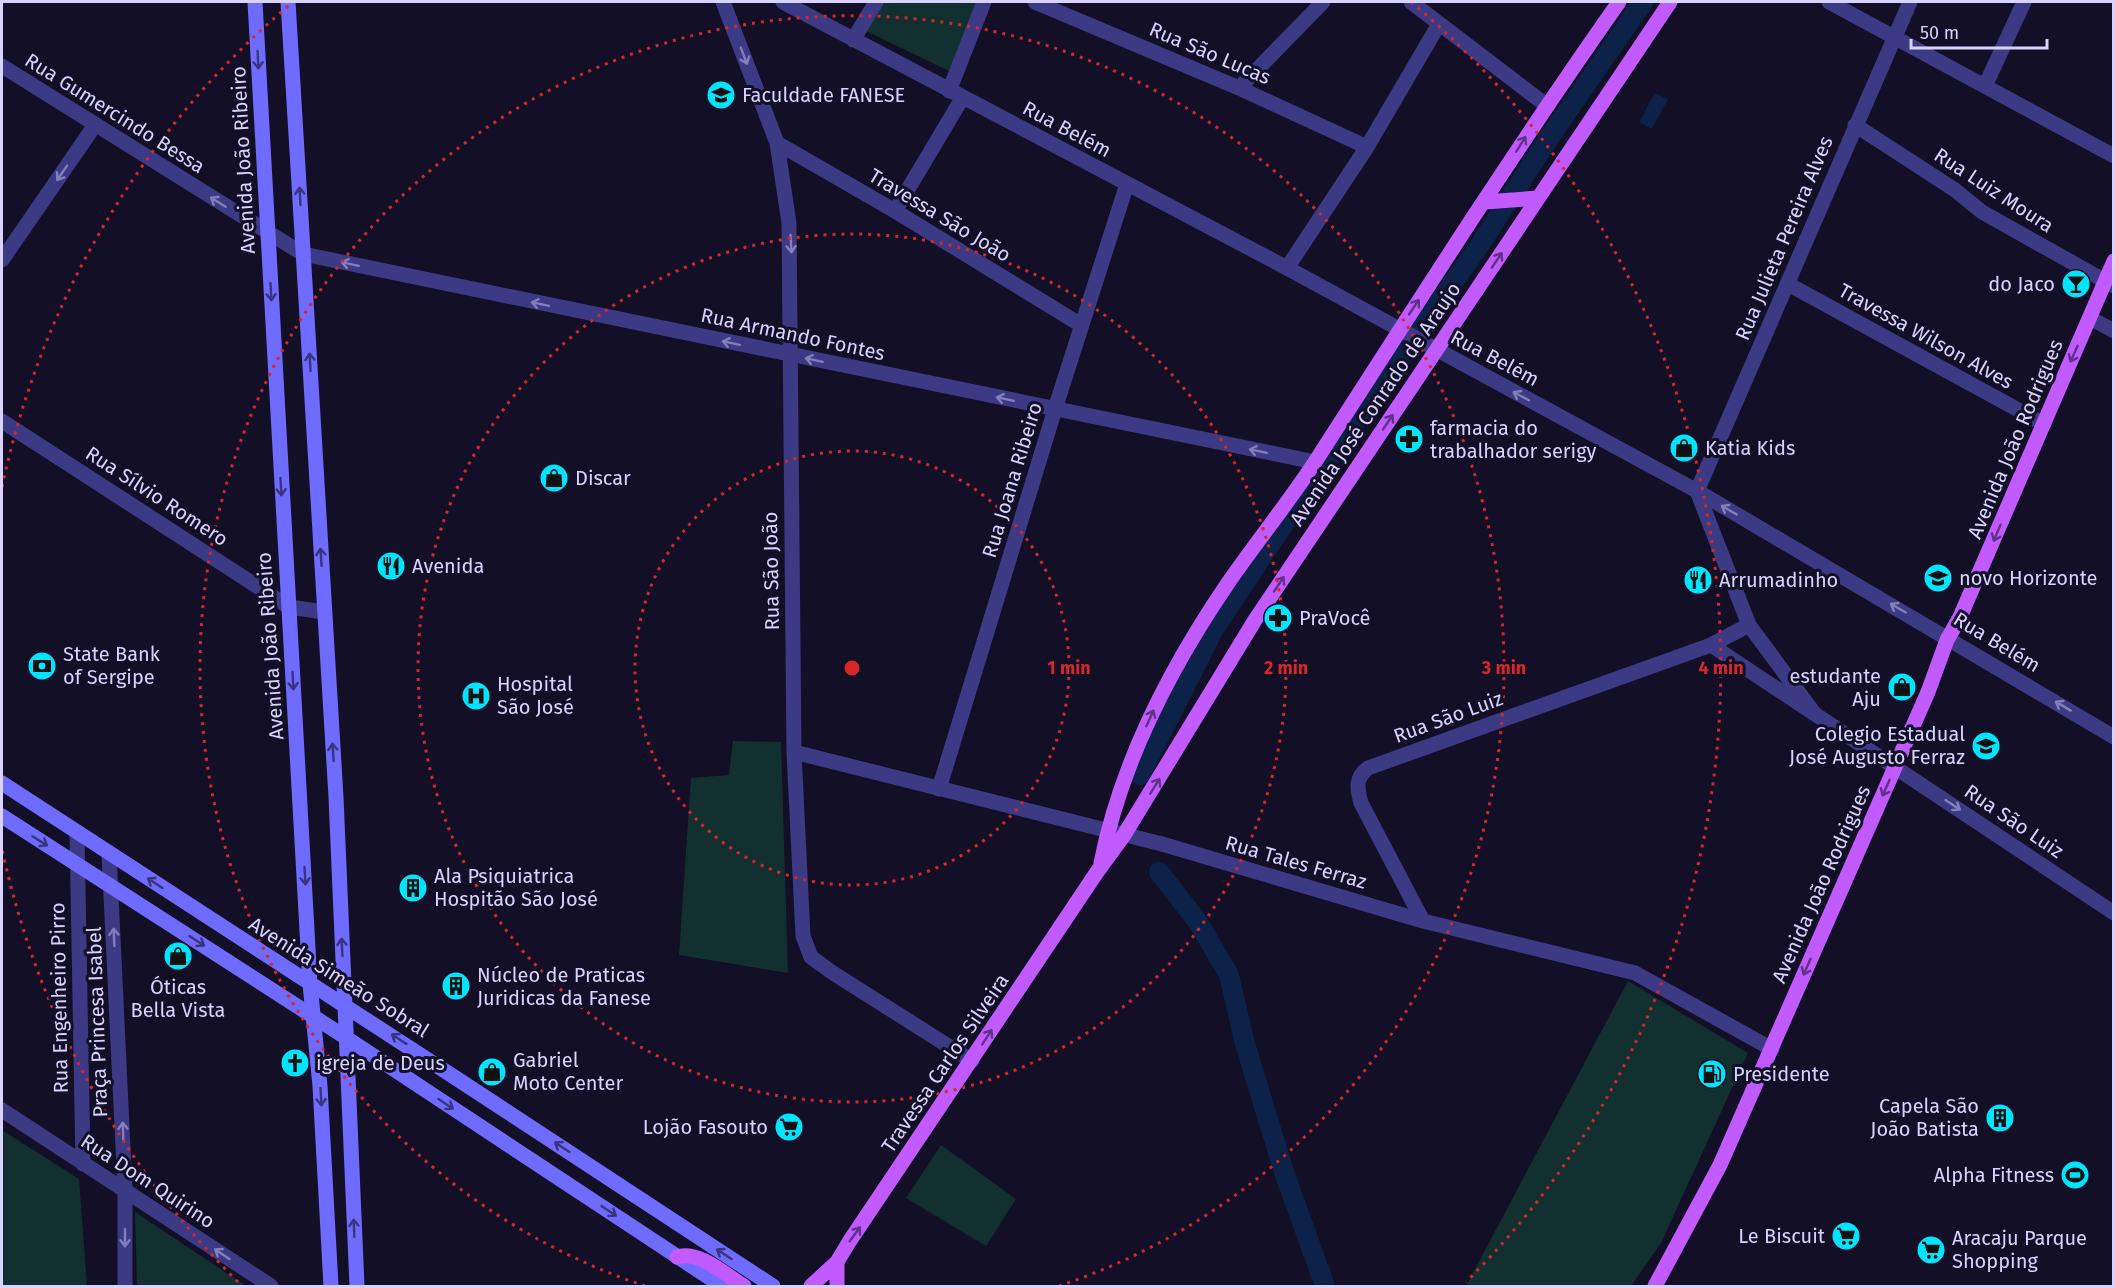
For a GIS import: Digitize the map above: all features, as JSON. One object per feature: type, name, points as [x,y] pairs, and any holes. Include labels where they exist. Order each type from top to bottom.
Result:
[{"type":"main road","name":"Avenida João Ribeiro","points":[[255,2],[310,984],[331,1287]]},
{"type":"main road","points":[[288,2],[324,612],[357,1287]]},
{"type":"main road","name":"Avenida José Conrado de Araujo","points":[[1107,832],[1132,758],[1153,710],[1183,655],[1227,585],[1315,462],[1488,202],[1546,105],[1619,2]]},
{"type":"main road","name":"Avenida José Conrado de Araujo","points":[[1125,835],[1255,620],[1433,348],[1670,2]]},
{"type":"main road","points":[[1488,202],[1534,198]]},
{"type":"main road","name":"Avenida João Rodrigues","points":[[1654,1287],[1719,1165],[1772,1048],[1896,767],[1947,640],[1960,617],[2090,318],[2109,284],[2114,261]]},
{"type":"main road","name":"Avenida Simeão Sobral","points":[[2,783],[345,1005],[773,1287]]},
{"type":"main road","points":[[2,816],[345,1036],[722,1287]]},
{"type":"main road","name":"Travessa Carlos Silveira","points":[[1101,866],[1107,832]]},
{"type":"main road","name":"Travessa Carlos Silveira","points":[[837,1262],[1101,866],[1125,835]]},
{"type":"main road","points":[[677,1257],[687,1254],[695,1257],[744,1287]]},
{"type":"main road","points":[[811,1287],[837,1262]]},
{"type":"main road","points":[[837,1262],[837,1287]]},
{"type":"street","name":"Rua São João","points":[[723,2],[777,144],[789,223],[794,752],[802,929],[811,957],[972,1060]]},
{"type":"street","name":"Rua Belém","points":[[783,2],[1287,268],[1697,491],[1937,631],[1947,640],[1967,648],[2114,737]]},
{"type":"street","points":[[853,40],[876,2]]},
{"type":"street","points":[[895,211],[956,94],[984,2]]},
{"type":"street","name":"Rua São Lucas","points":[[1035,2],[1239,88],[1366,147]]},
{"type":"street","points":[[1239,88],[1323,2]]},
{"type":"street","points":[[1411,2],[1546,105]]},
{"type":"street","points":[[1829,2],[2114,156]]},
{"type":"street","name":"Rua Julieta Pereira Alves","points":[[1697,491],[1855,125],[1911,2]]},
{"type":"street","points":[[1985,86],[2024,2]]},
{"type":"street","points":[[1287,268],[1366,147],[1439,24]]},
{"type":"street","name":"Rua Gumercindo Bessa","points":[[2,66],[268,234]]},
{"type":"street","points":[[2,260],[95,125]]},
{"type":"street","name":"Rua Luiz Moura","points":[[1855,125],[1955,190],[1982,212],[2109,284]]},
{"type":"street","name":"Travessa São João","points":[[777,144],[895,211],[1081,325]]},
{"type":"street","name":"Rua Joana Ribeiro","points":[[939,789],[1081,325],[1127,184]]},
{"type":"street","name":"Rua Armando Fontes","points":[[268,234],[303,254],[1315,462]]},
{"type":"street","name":"Travessa Wilson Alves","points":[[1788,284],[2044,424]]},
{"type":"street","points":[[2090,318],[2114,331]]},
{"type":"street","name":"Rua Sílvio Romero","points":[[2,421],[289,607]]},
{"type":"street","points":[[1697,491],[1749,625],[1814,713]]},
{"type":"street","points":[[289,607],[324,612]]},
{"type":"street","name":"Rua São Luiz","points":[[1423,921],[1361,803],[1357,782],[1368,768],[1711,645],[1749,625]]},
{"type":"street","name":"Rua São Luiz","points":[[1711,645],[2114,913]]},
{"type":"street","name":"Rua Tales Ferraz","points":[[794,752],[1125,835],[1423,921],[1635,973],[1772,1048]]},
{"type":"street","name":"Rua Engenheiro Pirro","points":[[77,832],[82,1164]]},
{"type":"street","name":"Praça Princesa Isabel","points":[[110,853],[125,1190]]},
{"type":"street","name":"Rua Dom Quirino","points":[[2,1110],[271,1287]]},
{"type":"street","points":[[125,1190],[125,1287]]},
{"type":"green space","points":[[882,2],[988,2],[953,73],[866,31]]},
{"type":"green space","points":[[733,741],[781,742],[788,973],[679,955],[691,778],[729,775]]},
{"type":"green space","points":[[1628,981],[1748,1053],[1661,1243],[1631,1286],[1466,1286]]},
{"type":"green space","points":[[2,1130],[79,1179],[87,1286],[2,1286]]},
{"type":"green space","points":[[941,1145],[1016,1199],[986,1246],[906,1198]]},
{"type":"green space","points":[[135,1212],[246,1286],[137,1286]]},
{"type":"water","points":[[1655,93],[1668,99],[1652,129],[1639,122]]},
{"type":"waterway","points":[[1140,775],[1214,629],[1283,525],[1481,243],[1547,141],[1643,2]]},
{"type":"waterway","points":[[1159,872],[1198,922],[1229,975],[1245,1044],[1285,1175],[1325,1286]]},
{"type":"place","name":"Faculdade FANESE","points":[[721,95]]},
{"type":"place","name":"do Jaco","points":[[2076,284]]},
{"type":"place","name":"farmacia do trabalhador serigy","points":[[1409,439]]},
{"type":"place","name":"Katia Kids","points":[[1684,448]]},
{"type":"place","name":"Discar","points":[[554,478]]},
{"type":"place","name":"Avenida","points":[[391,566]]},
{"type":"place","name":"novo Horizonte","points":[[1938,578]]},
{"type":"place","name":"Arrumadinho","points":[[1698,580]]},
{"type":"place","name":"PraVocê","points":[[1278,618]]},
{"type":"place","name":"State Bank of Sergipe","points":[[42,666]]},
{"type":"place","name":"estudante Aju","points":[[1902,687]]},
{"type":"place","name":"Hospital São José","points":[[476,696]]},
{"type":"place","name":"Colegio Estadual José Augusto Ferraz","points":[[1986,746]]},
{"type":"place","name":"Ala Psiquiatrica Hospitão São José","points":[[413,888]]},
{"type":"place","name":"Óticas Bella Vista","points":[[178,956]]},
{"type":"place","name":"Núcleo de Praticas Juridicas da Fanese","points":[[456,986]]},
{"type":"place","name":"igreja de Deus","points":[[295,1063]]},
{"type":"place","name":"Gabriel Moto Center","points":[[492,1072]]},
{"type":"place","name":"Presidente","points":[[1712,1074]]},
{"type":"place","name":"Capela São João Batista","points":[[2000,1118]]},
{"type":"place","name":"Lojão Fasouto","points":[[789,1127]]},
{"type":"place","name":"Alpha Fitness","points":[[2075,1175]]},
{"type":"place","name":"Le Biscuit","points":[[1846,1236]]},
{"type":"place","name":"Aracaju Parque Shopping","points":[[1931,1250]]}]
